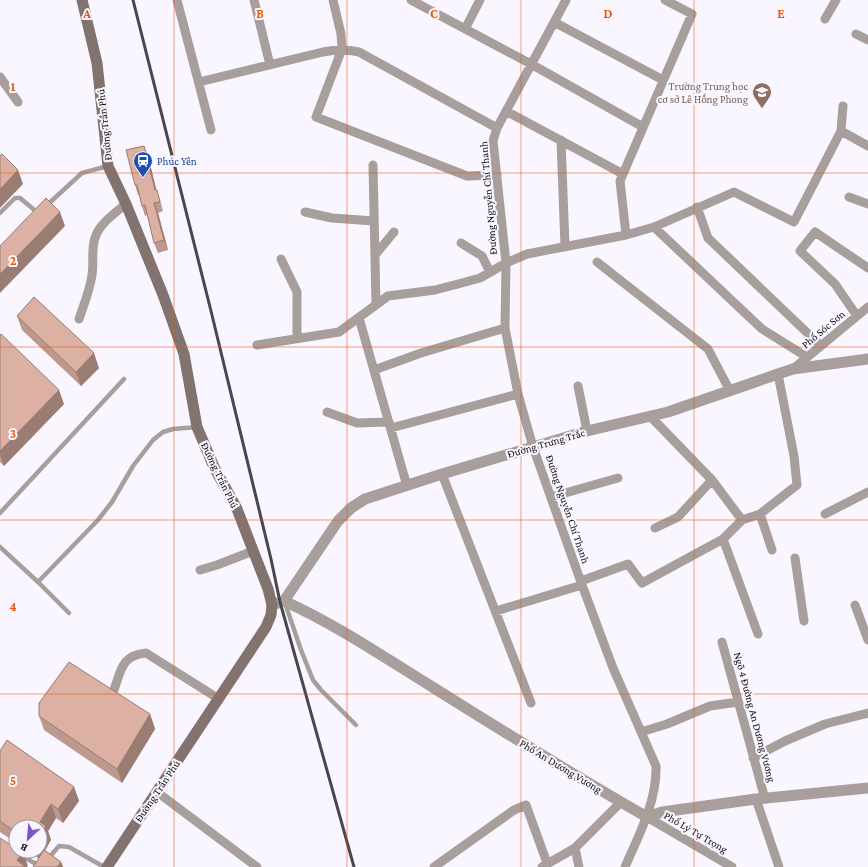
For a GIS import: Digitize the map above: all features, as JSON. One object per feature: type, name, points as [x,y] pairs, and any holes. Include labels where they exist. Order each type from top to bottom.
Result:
[{"type":"main road","name":"Đường Trần Phú","points":[[82,0],[97,63],[108,166],[126,204],[163,295],[184,354],[197,428],[214,467],[237,509],[268,589],[272,604],[271,615],[266,627],[107,867]]},
{"type":"street","points":[[177,0],[211,130]]},
{"type":"street","points":[[254,0],[270,65]]},
{"type":"street","points":[[333,0],[341,34],[342,49],[316,117],[467,176],[497,175]]},
{"type":"street","points":[[411,0],[531,64],[643,127]]},
{"type":"street","points":[[465,29],[480,0]]},
{"type":"street","name":"Đường Nguyễn Chí Thanh","points":[[566,0],[497,128],[493,141],[506,263],[505,328],[518,394],[533,447],[613,668],[656,766],[656,777],[647,817],[625,867]]},
{"type":"street","points":[[626,235],[620,181],[692,14],[677,2],[665,0]]},
{"type":"street","points":[[826,19],[836,0]]},
{"type":"street","points":[[554,22],[663,80]]},
{"type":"street","points":[[856,34],[868,40]]},
{"type":"street","points":[[198,82],[323,52],[342,49],[359,52],[497,128]]},
{"type":"street","points":[[0,77],[18,102]]},
{"type":"street","points":[[257,345],[339,332],[388,296],[447,287],[480,278],[506,263],[527,254],[626,235],[654,227],[734,192],[794,222],[841,131],[843,106]]},
{"type":"street","points":[[506,111],[623,174]]},
{"type":"street","points":[[841,131],[868,146]]},
{"type":"street","points":[[561,140],[565,246]]},
{"type":"street","points":[[373,165],[376,305]]},
{"type":"street","points":[[849,197],[868,204]]},
{"type":"street","points":[[79,319],[90,289],[95,238],[107,220],[126,204]]},
{"type":"street","points":[[697,207],[708,238],[821,346]]},
{"type":"street","points":[[305,212],[332,218],[374,221]]},
{"type":"street","points":[[654,227],[762,329],[807,357]]},
{"type":"street","points":[[375,255],[394,232]]},
{"type":"street","points":[[857,316],[835,284],[800,251],[815,232],[868,268]]},
{"type":"street","points":[[461,243],[482,256],[490,272]]},
{"type":"street","points":[[281,259],[297,292],[297,338]]},
{"type":"street","points":[[597,262],[708,349],[730,391]]},
{"type":"street","name":"Phố Sóc Sơn","points":[[793,369],[868,306]]},
{"type":"street","points":[[359,318],[407,486]]},
{"type":"street","points":[[374,370],[421,353],[505,328]]},
{"type":"street","name":"Đường Trưng Trắc","points":[[284,601],[338,521],[351,508],[364,499],[587,431],[668,412],[793,369],[868,359]]},
{"type":"street","points":[[496,611],[581,583],[628,564],[642,583],[723,540],[742,520],[760,514],[797,484],[794,456],[778,374]]},
{"type":"street","points":[[578,386],[587,431]]},
{"type":"street","points":[[327,412],[357,423],[390,425],[518,394]]},
{"type":"street","points":[[650,416],[712,480],[742,520]]},
{"type":"street","points":[[442,474],[531,704]]},
{"type":"street","points":[[551,498],[618,478]]},
{"type":"street","points":[[655,528],[678,518],[712,480]]},
{"type":"street","points":[[826,514],[868,492]]},
{"type":"street","points":[[760,514],[772,550]]},
{"type":"street","points":[[723,540],[758,634]]},
{"type":"street","points":[[200,570],[217,566],[253,551]]},
{"type":"street","points":[[795,558],[804,621]]},
{"type":"street","points":[[272,604],[284,601]]},
{"type":"street","name":"Phố An Dương Vương","points":[[284,601],[338,628],[491,724],[647,817]]},
{"type":"street","points":[[855,605],[868,640]]},
{"type":"street","name":"Ngõ 4 Đường An Dương Vương","points":[[722,642],[753,758],[760,799],[779,867]]},
{"type":"street","points":[[114,690],[121,670],[127,659],[137,654],[146,653],[219,699]]},
{"type":"street","points":[[641,732],[667,724],[710,706],[738,702]]},
{"type":"street","points":[[753,758],[785,741],[825,724],[868,713]]},
{"type":"street","points":[[647,817],[662,812],[760,799],[868,788]]},
{"type":"street","points":[[157,792],[257,867]]},
{"type":"street","points":[[434,867],[514,810],[526,805],[545,865],[575,848],[621,802]]},
{"type":"street","name":"Phố Lý Tự Trọng","points":[[647,817],[732,867]]},
{"type":"street","points":[[575,848],[579,867]]},
{"type":"lane","points":[[32,219],[82,173],[108,166]]},
{"type":"lane","points":[[0,213],[15,198],[20,198],[38,213]]},
{"type":"lane","points":[[0,513],[124,379]]},
{"type":"lane","points":[[38,582],[98,520],[112,502],[133,466],[153,440],[163,432],[172,429],[197,428]]},
{"type":"lane","points":[[0,547],[69,613]]},
{"type":"lane","points":[[284,601],[313,680],[356,725]]},
{"type":"lane","points":[[28,859],[36,864],[41,864],[46,862],[59,846],[70,847],[104,867]]},
{"type":"building","points":[[144,146],[155,190],[157,190],[160,202],[154,203],[164,240],[154,243],[145,205],[142,206],[126,150]]},
{"type":"building","points":[[2,154],[18,170],[0,189],[0,156]]},
{"type":"building","points":[[46,198],[60,212],[0,274],[0,246]]},
{"type":"building","points":[[34,297],[94,353],[76,372],[17,316]]},
{"type":"building","points":[[1,334],[59,390],[0,451],[0,335]]},
{"type":"building","points":[[69,662],[150,714],[117,769],[39,716],[39,703]]},
{"type":"building","points":[[7,740],[74,787],[58,809],[51,804],[42,819],[8,819],[8,826],[0,821],[0,751]]},
{"type":"building","points":[[0,838],[8,843],[8,859],[18,859],[17,860],[25,867],[0,867]]},
{"type":"building","points":[[48,853],[61,862],[57,867],[33,867],[38,859],[48,859]]},
{"type":"railway","points":[[133,0],[211,311],[280,602],[354,867]]},
{"type":"place","name":"Trường Trung học cơ sở Lê Hồng Phong","points":[[762,109]]},
{"type":"place","name":"Phúc Yên","points":[[143,178]]}]
